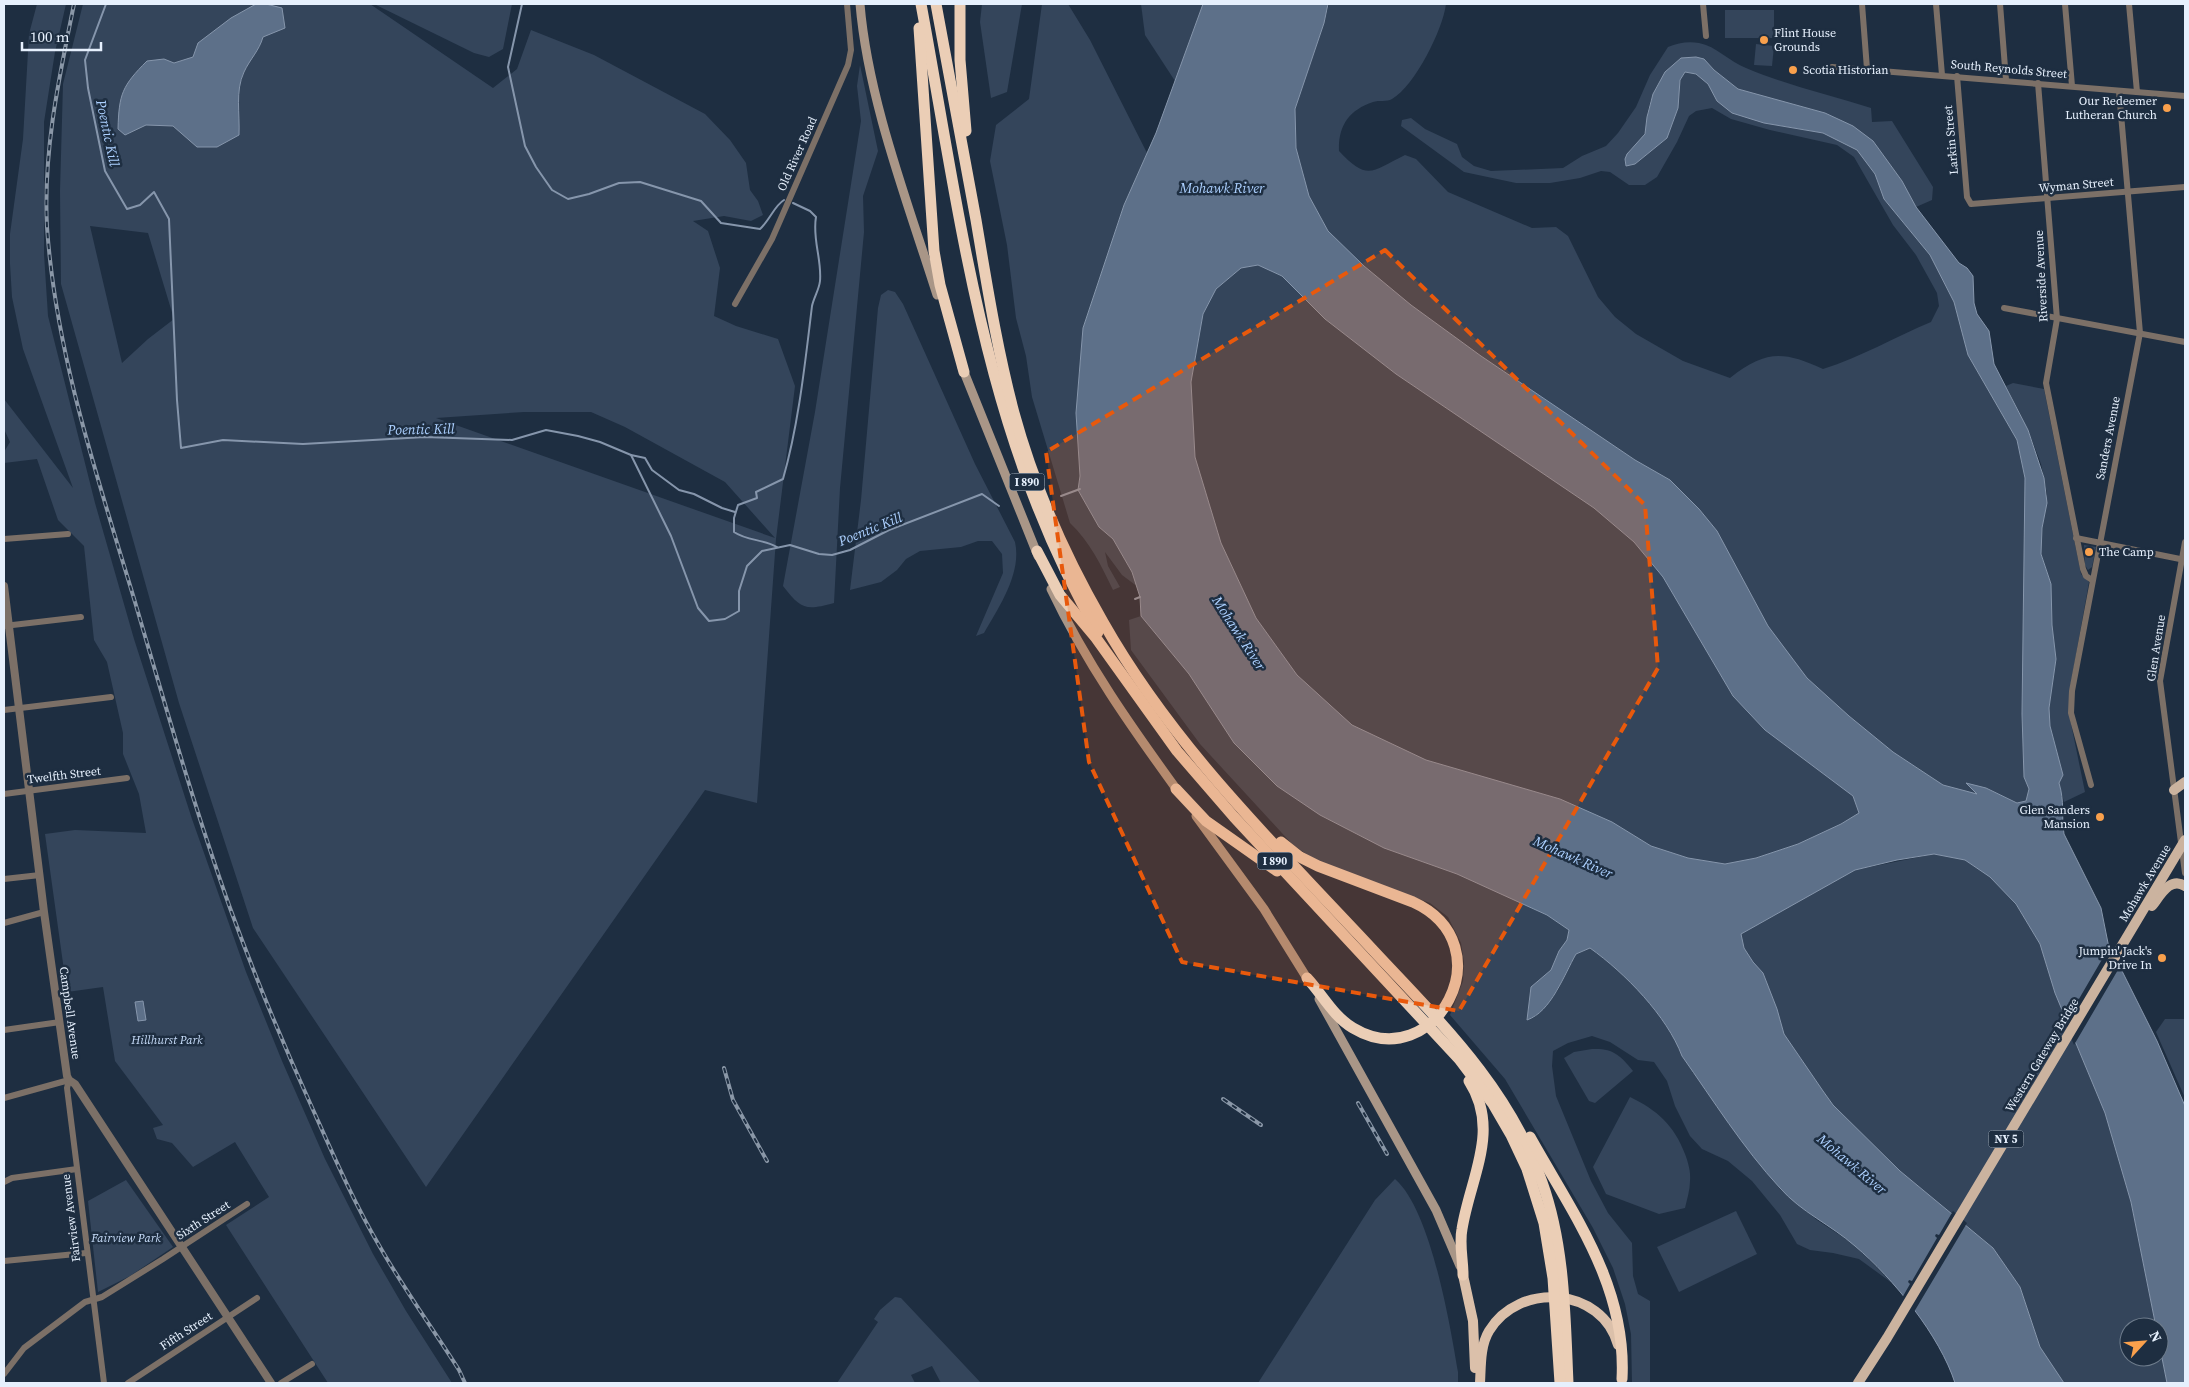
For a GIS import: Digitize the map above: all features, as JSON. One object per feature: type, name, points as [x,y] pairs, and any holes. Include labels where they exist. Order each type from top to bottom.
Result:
[{"type":"highway","points":[[916,4],[934,251],[940,285],[964,372]]},
{"type":"highway","name":"I 890","points":[[921,4],[977,308],[1006,419],[1033,498],[1064,569],[1101,638],[1142,704],[1208,788],[1342,932],[1443,1033],[1466,1051],[1501,1099],[1532,1156],[1548,1202],[1556,1239],[1560,1317],[1560,1383]]},
{"type":"highway","name":"I 890","points":[[936,4],[1009,392],[1023,442],[1052,521],[1090,599],[1129,666],[1168,721],[1223,788],[1420,1009]]},
{"type":"highway","points":[[960,4],[961,74],[976,224]]},
{"type":"highway","points":[[1037,551],[1060,595],[1096,638],[1142,704]]},
{"type":"highway","points":[[1223,788],[1300,857],[1428,910],[1446,930],[1457,956],[1456,984],[1446,1006],[1426,1026],[1411,1034],[1396,1038],[1371,1036],[1346,1024],[1333,1011],[1307,978]]},
{"type":"highway","points":[[1176,789],[1206,821],[1275,870],[1342,932]]},
{"type":"highway","points":[[1443,1033],[1475,1089],[1481,1105],[1484,1122],[1483,1140],[1461,1235],[1463,1275],[1472,1321],[1475,1383]]},
{"type":"highway","name":"I 890","points":[[1443,1033],[1503,1120],[1519,1151],[1539,1205],[1558,1278]]},
{"type":"highway","points":[[1466,1051],[1492,1078],[1512,1106],[1600,1263],[1613,1298],[1620,1327],[1623,1349],[1622,1381]]},
{"type":"highway","points":[[1480,1383],[1482,1349],[1494,1324],[1515,1306],[1532,1299],[1549,1296],[1568,1298],[1586,1305],[1608,1324],[1620,1350],[1622,1381]]},
{"type":"highway","name":"I 890","points":[[1560,1317],[1568,1383]]},
{"type":"main road","points":[[860,4],[867,56],[878,103],[945,319],[964,372],[1059,604],[1096,673],[1126,721],[1264,909],[1307,978],[1436,1210],[1463,1275]]},
{"type":"main road","points":[[2174,790],[2185,782]]},
{"type":"main road","name":"Mohawk Avenue","points":[[2126,939],[2183,843]]},
{"type":"main road","points":[[2139,915],[2153,906],[2162,892],[2173,884],[2180,883],[2185,886]]},
{"type":"main road","name":"Western Gateway Bridge","points":[[1858,1383],[2126,939]]},
{"type":"street","name":"Old River Road","points":[[736,304],[772,239],[848,65],[851,50],[847,4]]},
{"type":"street","points":[[1703,4],[1706,36]]},
{"type":"street","points":[[1862,4],[1867,69]]},
{"type":"street","points":[[1936,4],[1942,75]]},
{"type":"street","points":[[2000,4],[2006,80]]},
{"type":"street","points":[[2065,4],[2072,86]]},
{"type":"street","points":[[2129,4],[2137,92]]},
{"type":"street","name":"South Reynolds Street","points":[[1832,67],[2185,96]]},
{"type":"street","name":"Larkin Street","points":[[1957,76],[1968,202]]},
{"type":"street","name":"Riverside Avenue","points":[[2038,84],[2057,319],[2046,383],[2083,569],[2086,576],[2092,580]]},
{"type":"street","name":"Sanders Avenue","points":[[2091,785],[2071,713],[2072,691],[2140,333],[2119,91]]},
{"type":"street","name":"Wyman Street","points":[[1968,202],[1974,205],[2185,187]]},
{"type":"street","points":[[2004,308],[2185,342]]},
{"type":"street","points":[[4,539],[68,534]]},
{"type":"street","points":[[2076,538],[2184,560]]},
{"type":"street","name":"Glen Avenue","points":[[2185,542],[2184,560],[2160,681],[2183,843],[2185,873]]},
{"type":"street","name":"Campbell Avenue","points":[[4,586],[6,626],[19,708],[44,912],[69,1080]]},
{"type":"street","points":[[6,626],[81,617]]},
{"type":"street","points":[[4,710],[111,697]]},
{"type":"street","name":"Twelfth Street","points":[[4,794],[127,778]]},
{"type":"street","points":[[4,879],[40,875]]},
{"type":"street","points":[[4,923],[44,912]]},
{"type":"street","points":[[4,1030],[60,1022]]},
{"type":"street","points":[[4,1098],[69,1080],[75,1084],[272,1383]]},
{"type":"street","name":"Fairview Avenue","points":[[69,1080],[67,1088],[86,1254],[104,1383]]},
{"type":"street","points":[[4,1182],[12,1178],[77,1169]]},
{"type":"street","name":"Sixth Street","points":[[4,1374],[24,1348],[84,1302],[102,1296],[247,1204]]},
{"type":"street","points":[[4,1261],[86,1254]]},
{"type":"street","name":"Fifth Street","points":[[128,1383],[257,1298]]},
{"type":"street","points":[[281,1383],[312,1364]]},
{"type":"highlighted area","points":[[1385,250],[1645,505],[1658,668],[1459,1011],[1182,962],[1089,762],[1046,452]]},
{"type":"green space","name":"Hillhurst Park","points":[[37,4],[66,4],[55,52],[44,122],[44,254],[48,316],[95,503],[134,639],[192,819],[246,972],[282,1061],[325,1159],[373,1254],[406,1311],[452,1383],[328,1383],[226,1225],[269,1197],[235,1142],[193,1167],[172,1143],[157,1139],[153,1128],[163,1125],[115,1061],[103,987],[67,992],[45,834],[75,830],[146,833],[139,794],[123,754],[123,733],[107,662],[94,640],[84,546],[58,520],[37,459],[4,463],[4,452],[10,442],[4,429],[4,399],[73,488],[23,349],[12,297],[10,234],[23,139],[29,34]]},
{"type":"green space","points":[[83,4],[370,4],[493,88],[517,69],[531,30],[594,55],[705,114],[730,140],[746,163],[750,190],[758,201],[763,215],[751,221],[724,216],[693,221],[708,231],[720,268],[714,316],[736,326],[778,339],[795,386],[776,539],[757,803],[705,790],[426,1187],[253,928],[179,703],[61,284],[60,191],[63,84]],"holes":[[[90,226],[148,233],[174,319],[148,339],[122,363]],[[524,412],[591,412],[625,427],[725,482],[775,538],[436,418]]]},
{"type":"green space","points":[[374,4],[512,4],[503,49],[489,57],[474,53]]},
{"type":"green space","points":[[982,4],[1022,4],[1007,92],[991,98],[980,22]]},
{"type":"green space","points":[[1042,4],[1068,4],[1090,40],[1147,153],[1124,205],[1083,328],[1076,413],[1080,476],[1078,490],[1099,527],[1113,539],[1132,572],[1138,587],[1122,575],[1105,552],[1108,566],[1120,587],[1113,590],[1089,546],[1070,523],[1032,397],[1026,356],[1016,318],[1007,245],[990,161],[996,125],[1029,99]]},
{"type":"green space","points":[[1141,4],[1203,4],[1175,81],[1145,35]]},
{"type":"green space","points":[[1329,4],[1446,4],[1440,28],[1434,42],[1410,82],[1392,99],[1375,101],[1365,105],[1351,114],[1347,120],[1341,134],[1339,151],[1349,161],[1357,167],[1370,171],[1405,155],[1416,159],[1448,192],[1532,228],[1556,227],[1568,236],[1598,297],[1615,317],[1636,334],[1683,361],[1730,378],[1754,362],[1775,356],[1797,359],[1823,369],[1851,359],[1931,322],[1939,306],[1937,293],[1916,255],[1893,225],[1854,157],[1837,145],[1731,119],[1712,108],[1696,111],[1689,116],[1657,177],[1645,185],[1629,185],[1610,172],[1601,171],[1580,178],[1550,183],[1516,183],[1464,172],[1401,126],[1402,120],[1411,118],[1425,129],[1457,144],[1462,157],[1474,166],[1491,171],[1563,168],[1582,156],[1606,146],[1618,133],[1636,107],[1650,75],[1668,47],[1679,43],[1691,42],[1711,47],[1740,65],[1761,74],[1871,108],[1872,122],[1892,121],[1933,187],[1932,200],[1916,207],[1902,181],[1873,141],[1825,113],[1738,89],[1714,70],[1704,59],[1681,58],[1668,70],[1655,90],[1649,107],[1645,133],[1629,152],[1626,166],[1635,164],[1667,138],[1678,108],[1680,80],[1685,72],[1694,73],[1707,83],[1712,91],[1764,123],[1823,133],[1858,150],[1875,174],[1884,199],[1930,255],[1954,302],[1968,355],[2017,440],[2025,478],[2022,714],[2024,777],[2029,789],[2026,801],[2018,803],[1986,788],[1967,784],[1978,795],[1943,785],[1893,752],[1807,678],[1768,626],[1717,531],[1699,509],[1670,480],[1635,460],[1481,356],[1411,305],[1364,266],[1328,231],[1309,196],[1296,148],[1295,109]]},
{"type":"green space","points":[[1725,10],[1774,10],[1774,38],[1725,38]]},
{"type":"green space","points":[[1756,44],[1774,46],[1772,66],[1754,65]]},
{"type":"green space","points":[[860,65],[878,151],[863,196],[864,232],[840,488],[834,603],[810,607],[799,604],[783,586],[815,412],[861,121],[857,86]]},
{"type":"green space","points":[[1258,265],[1282,276],[1325,319],[1396,374],[1594,508],[1634,542],[1663,577],[1733,696],[1765,730],[1853,796],[1859,813],[1841,824],[1798,844],[1756,858],[1725,864],[1688,858],[1651,846],[1612,822],[1560,799],[1426,760],[1352,725],[1297,675],[1256,618],[1221,543],[1195,457],[1191,382],[1203,314],[1216,289],[1241,268]]},
{"type":"green space","points":[[888,290],[895,292],[903,304],[975,464],[1015,542],[1015,566],[1008,589],[984,633],[976,636],[1003,573],[1002,554],[992,541],[978,541],[961,547],[920,551],[906,559],[897,570],[881,582],[850,590],[861,500],[878,308],[881,295]]},
{"type":"green space","points":[[2013,383],[2044,389],[2081,574],[2089,582],[2069,694],[2069,714],[2085,792],[2064,802],[2059,783],[2062,772],[2050,726],[2049,708],[2056,659],[2052,625],[2051,584],[2041,553],[2042,528],[2047,494],[2041,464],[2028,430],[2006,386]]},
{"type":"green space","points":[[2084,545],[2096,547],[2092,567],[2088,570],[2085,565]]},
{"type":"green space","points":[[1141,616],[1189,674],[1320,815],[1384,848],[1457,874],[1547,915],[1569,930],[1567,940],[1559,951],[1551,970],[1531,987],[1527,1020],[1535,1017],[1558,990],[1576,954],[1590,948],[1617,970],[1644,996],[1656,1011],[1682,1056],[1780,1189],[1817,1220],[1855,1245],[1892,1283],[1859,1259],[1810,1250],[1797,1244],[1780,1215],[1752,1181],[1728,1161],[1702,1149],[1690,1136],[1675,1106],[1667,1081],[1654,1062],[1638,1060],[1610,1042],[1592,1036],[1568,1043],[1553,1051],[1552,1066],[1556,1096],[1591,1181],[1608,1213],[1632,1243],[1633,1276],[1638,1294],[1650,1301],[1650,1383],[1632,1383],[1631,1334],[1625,1304],[1613,1268],[1593,1228],[1505,1079],[1450,1015],[1463,981],[1464,962],[1461,943],[1448,917],[1430,903],[1316,861],[1292,844],[1200,744],[1131,650],[1129,620]]},
{"type":"green space","points":[[1934,854],[1965,860],[1990,877],[2016,904],[2040,944],[2055,993],[2105,1113],[2131,1202],[2154,1317],[2119,1317],[2119,1367],[2164,1367],[2167,1383],[2064,1383],[2040,1347],[2020,1287],[1993,1248],[1900,1171],[1833,1105],[1784,1034],[1777,1009],[1763,973],[1744,948],[1740,934],[1855,870]]},
{"type":"green space","points":[[2165,1019],[2185,1019],[2185,1098],[2156,1032]]},
{"type":"green space","points":[[1592,1049],[1611,1051],[1633,1071],[1595,1103],[1589,1101],[1564,1058],[1574,1052]]},
{"type":"green space","points":[[1630,1097],[1648,1107],[1664,1120],[1681,1144],[1690,1174],[1690,1188],[1685,1208],[1659,1214],[1606,1194],[1593,1167]]},
{"type":"green space","points":[[1395,1179],[1408,1194],[1429,1241],[1450,1326],[1458,1372],[1458,1383],[1258,1383],[1375,1200]]},
{"type":"green space","name":"Fairview Park","points":[[126,1180],[173,1247],[130,1276],[98,1292],[88,1201]]},
{"type":"green space","points":[[1736,1211],[1757,1254],[1679,1292],[1657,1247]]},
{"type":"green space","points":[[895,1297],[901,1298],[981,1383],[941,1383],[932,1366],[911,1375],[915,1383],[837,1383],[878,1322],[874,1319],[880,1310]]},
{"type":"water","points":[[256,4],[266,4],[282,8],[285,28],[263,37],[244,72],[239,95],[239,135],[217,147],[197,147],[173,126],[146,125],[125,135],[118,129],[119,107],[124,91],[132,77],[147,61],[164,59],[174,63],[193,57],[198,43],[231,18]]},
{"type":"water","name":"Mohawk River","points":[[1203,4],[1328,4],[1324,23],[1295,109],[1296,148],[1309,196],[1328,231],[1364,266],[1411,305],[1481,356],[1635,460],[1670,480],[1699,509],[1717,531],[1768,626],[1807,678],[1893,752],[1943,785],[1977,794],[1966,783],[1986,788],[2017,803],[2026,801],[2029,789],[2024,777],[2022,714],[2025,478],[2017,440],[1968,355],[1954,302],[1930,255],[1884,199],[1875,174],[1857,150],[1823,133],[1764,123],[1732,113],[1717,101],[1708,84],[1696,74],[1685,72],[1680,80],[1678,108],[1667,138],[1635,164],[1626,166],[1625,159],[1627,154],[1645,134],[1653,94],[1665,72],[1681,58],[1696,57],[1704,59],[1714,70],[1738,89],[1825,113],[1853,126],[1873,141],[1902,181],[1916,207],[1959,263],[1967,268],[1973,276],[1974,303],[1977,314],[1989,331],[1994,364],[2028,430],[2044,478],[2047,503],[2042,528],[2041,554],[2051,584],[2052,625],[2056,659],[2049,708],[2050,726],[2063,775],[2059,783],[2062,797],[2064,834],[2101,908],[2108,943],[2157,1041],[2185,1106],[2185,1383],[2167,1383],[2164,1367],[2169,1367],[2169,1317],[2154,1317],[2131,1202],[2105,1113],[2055,993],[2040,944],[2016,904],[1990,877],[1965,860],[1934,854],[1855,870],[1741,934],[1744,948],[1763,973],[1777,1009],[1784,1034],[1833,1105],[1900,1171],[1993,1248],[2020,1287],[2040,1347],[2064,1383],[1955,1383],[1938,1346],[1914,1309],[1870,1259],[1836,1231],[1788,1197],[1766,1173],[1682,1056],[1656,1011],[1644,996],[1617,970],[1590,948],[1576,954],[1550,1001],[1536,1016],[1527,1020],[1531,987],[1551,970],[1559,951],[1567,940],[1569,930],[1547,915],[1457,874],[1384,848],[1320,815],[1277,786],[1234,743],[1189,674],[1141,616],[1140,597],[1132,572],[1113,539],[1099,527],[1078,490],[1080,476],[1076,413],[1083,328],[1124,205],[1156,133]],"holes":[[[1258,265],[1282,276],[1325,319],[1396,374],[1594,508],[1634,542],[1663,577],[1733,696],[1765,730],[1853,796],[1859,813],[1841,824],[1798,844],[1756,858],[1725,864],[1688,858],[1651,846],[1612,822],[1560,799],[1426,760],[1352,725],[1297,675],[1256,618],[1221,543],[1195,457],[1191,382],[1203,314],[1216,289],[1241,268]]]},
{"type":"water","points":[[143,1001],[146,1020],[138,1021],[135,1002]]},
{"type":"pier","points":[[2111,944],[2122,963],[2074,1045],[2065,1023],[2066,1017],[2069,1016]]},
{"type":"pier","points":[[1953,1211],[1967,1223],[1914,1312],[1902,1298],[1910,1284],[1908,1282],[1909,1280],[1912,1281],[1937,1238],[1936,1234],[1939,1235]]},
{"type":"waterway","name":"Poentic Kill","points":[[106,4],[85,60],[88,88],[105,171],[127,209],[140,205],[154,192],[169,219],[181,448],[223,440],[303,444],[425,437],[512,440],[546,430],[600,442],[631,455],[671,536],[698,608],[709,621],[725,619],[739,611],[739,591],[747,566],[762,551],[790,545],[819,554],[832,555],[850,550],[889,530],[982,494],[999,506]]},
{"type":"waterway","points":[[522,4],[508,67],[525,146],[536,167],[552,190],[568,199],[589,194],[619,183],[640,182],[701,201],[721,223],[760,229],[784,200]]},
{"type":"waterway","points":[[777,547],[734,532],[734,518],[738,505],[757,498],[756,492],[783,479],[789,458],[804,371],[812,306],[819,284],[820,273],[815,233],[816,217],[810,211],[793,203]]},
{"type":"waterway","points":[[631,455],[645,458],[652,470],[679,490],[694,494],[722,508],[735,512]]},
{"type":"waterway","name":"Poentic Kill","points":[[1061,496],[1080,489]]},
{"type":"waterway","points":[[1135,599],[1140,597]]},
{"type":"railway","points":[[74,4],[53,115],[47,170],[47,227],[59,323],[80,417],[93,463],[204,832],[258,982],[299,1079],[370,1230],[389,1263],[459,1370],[465,1383]]},
{"type":"railway","points":[[724,1068],[733,1100],[767,1161]]},
{"type":"railway","points":[[1223,1099],[1261,1125]]},
{"type":"railway","points":[[1358,1103],[1387,1154]]},
{"type":"place","name":"Flint House Grounds","points":[[1764,40]]},
{"type":"place","name":"Scotia Historian","points":[[1793,70]]},
{"type":"place","name":"Our Redeemer Lutheran Church","points":[[2167,108]]},
{"type":"place","name":"The Camp","points":[[2089,552]]},
{"type":"place","name":"Glen Sanders Mansion","points":[[2100,817]]},
{"type":"place","name":"Jumpin' Jack's Drive In","points":[[2162,958]]}]
